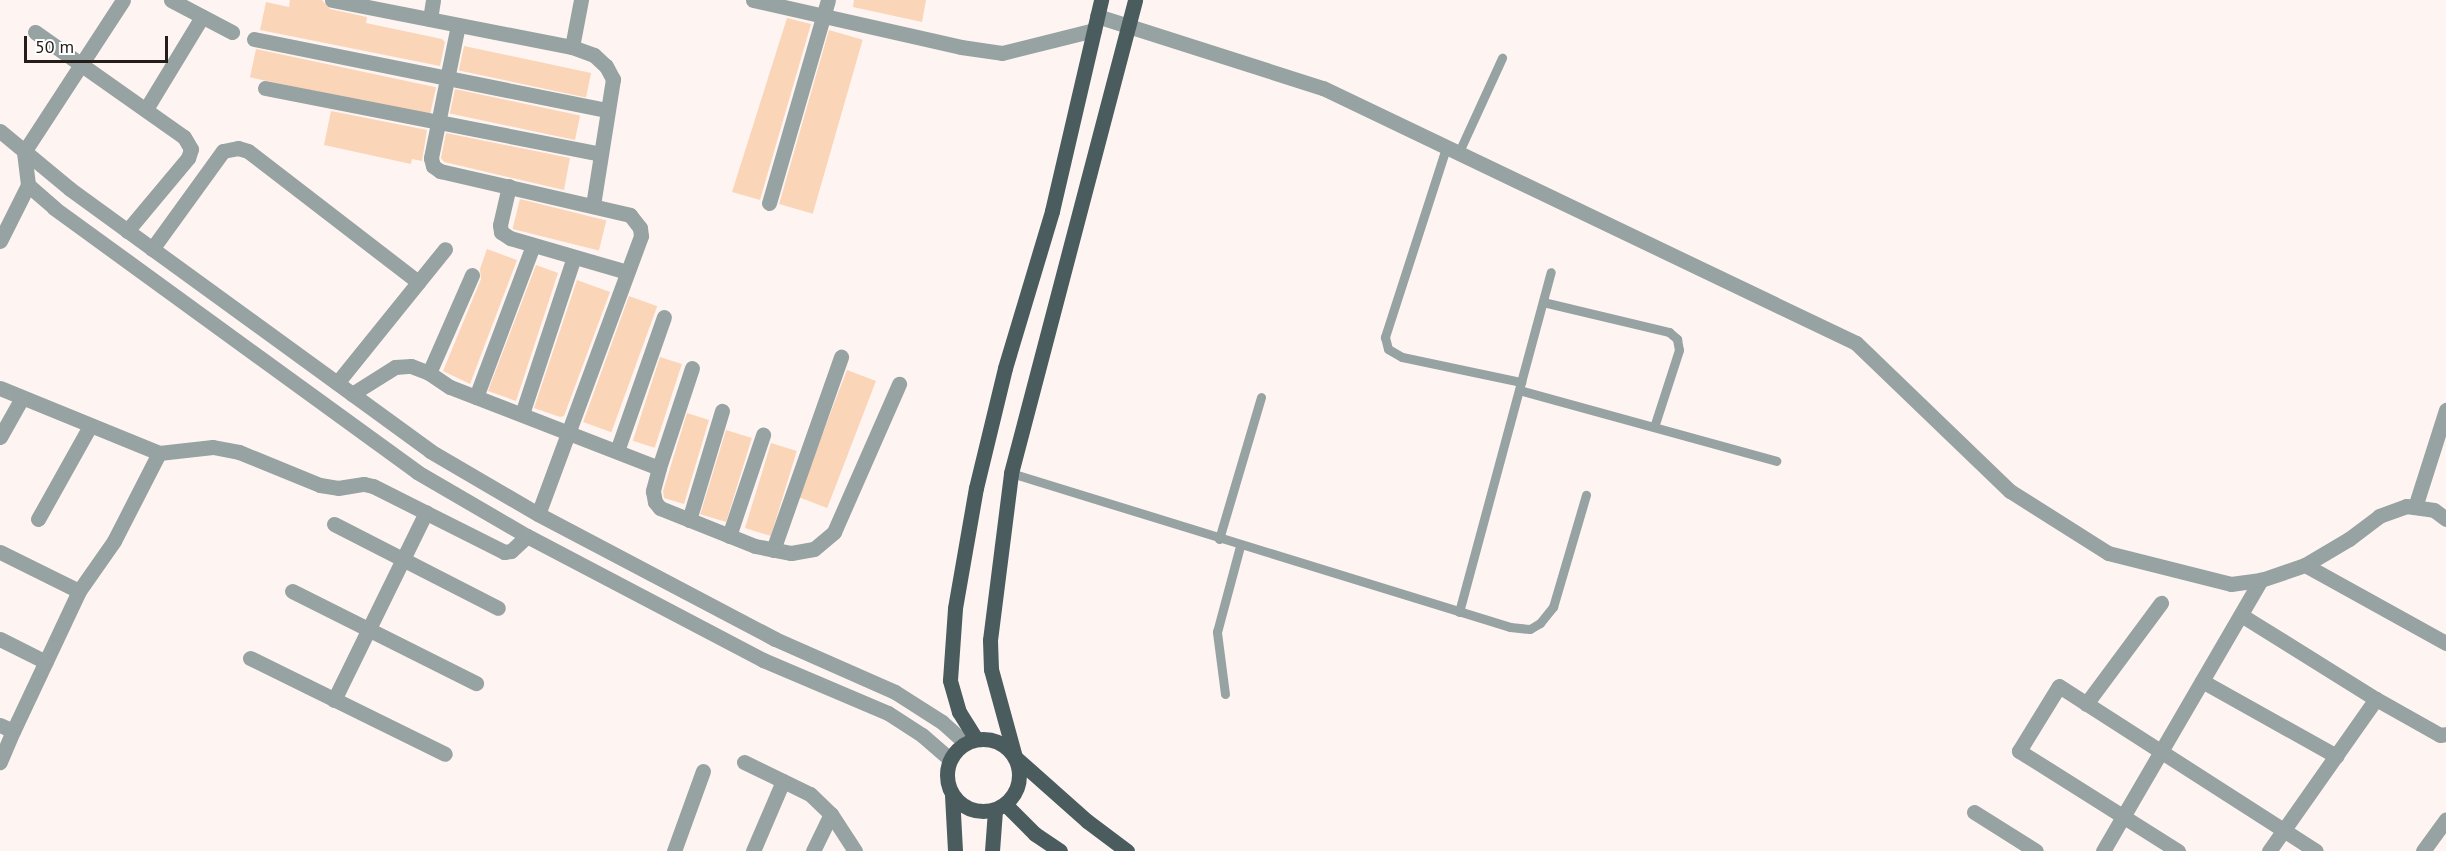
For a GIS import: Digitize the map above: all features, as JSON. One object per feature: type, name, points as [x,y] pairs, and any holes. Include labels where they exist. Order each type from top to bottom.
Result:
[{"type":"main road","points":[[970,741],[950,680],[961,575],[976,488],[999,390],[1052,211],[1101,0]]},
{"type":"main road","points":[[992,851],[1000,807],[1017,787],[1018,766],[991,669],[990,640],[1011,473],[1136,0]]},
{"type":"main road","points":[[955,851],[952,795],[947,783],[946,771],[950,759],[970,741],[998,741],[1087,821],[1126,851]]},
{"type":"main road","points":[[952,795],[963,806],[979,811],[1000,807],[1060,851]]},
{"type":"street","points":[[0,241],[28,185],[24,152],[123,0]]},
{"type":"street","points":[[171,0],[188,4],[202,16],[232,32]]},
{"type":"street","points":[[332,0],[572,47],[594,55],[606,66],[613,79],[592,205]]},
{"type":"street","points":[[430,19],[433,0]]},
{"type":"street","points":[[572,47],[581,0]]},
{"type":"street","points":[[753,0],[961,47],[1002,53],[1095,23],[1130,25],[1323,88],[1856,343],[2010,491],[2108,553],[2230,584],[2261,580],[2305,566],[2349,539],[2379,516],[2406,506],[2434,510],[2446,519]]},
{"type":"street","points":[[769,203],[825,17],[828,0]]},
{"type":"street","points":[[146,109],[202,16]]},
{"type":"street","points":[[458,25],[445,78],[431,158],[433,166],[440,171],[630,215],[636,221],[640,236],[538,514]]},
{"type":"street","points":[[35,32],[184,137],[191,149],[188,158],[127,231]]},
{"type":"street","points":[[254,39],[608,110]]},
{"type":"street","points":[[265,88],[601,154]]},
{"type":"street","points":[[4,137],[127,231],[430,451],[538,514],[775,639],[895,692],[970,741]]},
{"type":"street","points":[[152,249],[223,152],[238,148],[248,151],[418,282]]},
{"type":"street","points":[[28,185],[54,208],[417,472],[526,536],[764,660],[888,713],[922,735],[950,759]]},
{"type":"street","points":[[509,186],[501,232],[510,238],[627,272]]},
{"type":"street","points":[[476,397],[533,245]]},
{"type":"street","points":[[337,383],[445,249]]},
{"type":"street","points":[[522,414],[574,257]]},
{"type":"street","points":[[429,373],[472,275]]},
{"type":"street","points":[[617,451],[664,317]]},
{"type":"street","points":[[773,550],[841,357]]},
{"type":"street","points":[[352,394],[395,367],[411,366],[429,373],[450,387],[658,468]]},
{"type":"street","points":[[692,368],[658,468],[653,491],[655,502],[660,508],[729,536],[773,550],[791,553],[814,549],[834,532],[899,384]]},
{"type":"street","points":[[0,388],[159,453],[213,447],[239,452],[320,485],[373,486],[504,552],[511,551],[526,536]]},
{"type":"street","points":[[0,437],[22,398]]},
{"type":"street","points":[[689,520],[722,411]]},
{"type":"street","points":[[2415,507],[2446,411]]},
{"type":"street","points":[[38,519],[90,426]]},
{"type":"street","points":[[729,536],[763,435]]},
{"type":"street","points":[[0,762],[7,728],[46,662],[79,591],[114,541],[159,453]]},
{"type":"street","points":[[334,700],[426,512]]},
{"type":"street","points":[[334,524],[498,608]]},
{"type":"street","points":[[0,552],[79,591]]},
{"type":"street","points":[[2305,566],[2446,643]]},
{"type":"street","points":[[2103,851],[2261,580]]},
{"type":"street","points":[[292,591],[477,683]]},
{"type":"street","points":[[2086,704],[2161,603]]},
{"type":"street","points":[[2241,615],[2376,699],[2440,735],[2446,734]]},
{"type":"street","points":[[0,639],[46,662]]},
{"type":"street","points":[[250,658],[445,754]]},
{"type":"street","points":[[2202,681],[2336,756]]},
{"type":"street","points":[[2178,851],[2019,751],[2059,686],[2316,851]]},
{"type":"street","points":[[2269,851],[2376,699]]},
{"type":"street","points":[[744,762],[810,794],[831,814],[855,851]]},
{"type":"street","points":[[674,851],[703,771]]},
{"type":"street","points":[[753,851],[783,781]]},
{"type":"street","points":[[1974,812],[2036,851]]},
{"type":"street","points":[[813,851],[831,814]]},
{"type":"street","points":[[2423,851],[2446,819]]},
{"type":"lane","points":[[1502,58],[1452,151],[1385,337],[1388,349],[1401,357],[1520,386],[1654,428],[1776,461]]},
{"type":"lane","points":[[1459,612],[1551,272]]},
{"type":"lane","points":[[1543,302],[1670,332],[1677,339],[1678,350],[1654,428]]},
{"type":"lane","points":[[1219,539],[1261,397]]},
{"type":"lane","points":[[1011,473],[1240,546],[1459,612],[1510,627],[1530,629],[1540,623],[1553,607],[1586,495]]},
{"type":"lane","points":[[1225,694],[1217,632],[1240,546]]},
{"type":"building","points":[[290,0],[322,0],[330,9],[367,17],[366,23],[442,39],[445,42],[440,66],[260,30],[266,2],[289,7]]},
{"type":"building","points":[[854,0],[926,0],[922,22],[853,7]]},
{"type":"building","points":[[787,18],[811,24],[760,200],[732,192]]},
{"type":"building","points":[[829,30],[863,40],[813,214],[779,204]]},
{"type":"building","points":[[464,46],[591,73],[586,97],[459,70]]},
{"type":"building","points":[[256,49],[436,87],[430,116],[250,77]]},
{"type":"building","points":[[455,89],[580,116],[575,140],[450,113]]},
{"type":"building","points":[[331,111],[427,130],[422,161],[412,159],[411,164],[324,145]]},
{"type":"building","points":[[446,133],[570,158],[564,190],[444,162],[441,158]]},
{"type":"building","points":[[520,199],[606,221],[599,251],[513,229]]},
{"type":"building","points":[[487,249],[517,260],[470,384],[443,371],[481,279],[480,269]]},
{"type":"building","points":[[536,265],[558,273],[516,401],[488,391]]},
{"type":"building","points":[[577,280],[610,292],[564,416],[560,417],[534,408]]},
{"type":"building","points":[[629,296],[657,306],[611,432],[583,422]]},
{"type":"building","points":[[660,357],[682,364],[655,448],[633,441]]},
{"type":"building","points":[[847,370],[876,381],[827,508],[798,497]]},
{"type":"building","points":[[687,413],[709,420],[684,504],[664,498],[663,491]]},
{"type":"building","points":[[726,430],[752,438],[726,522],[700,514]]},
{"type":"building","points":[[771,443],[797,451],[771,536],[745,528]]}]
